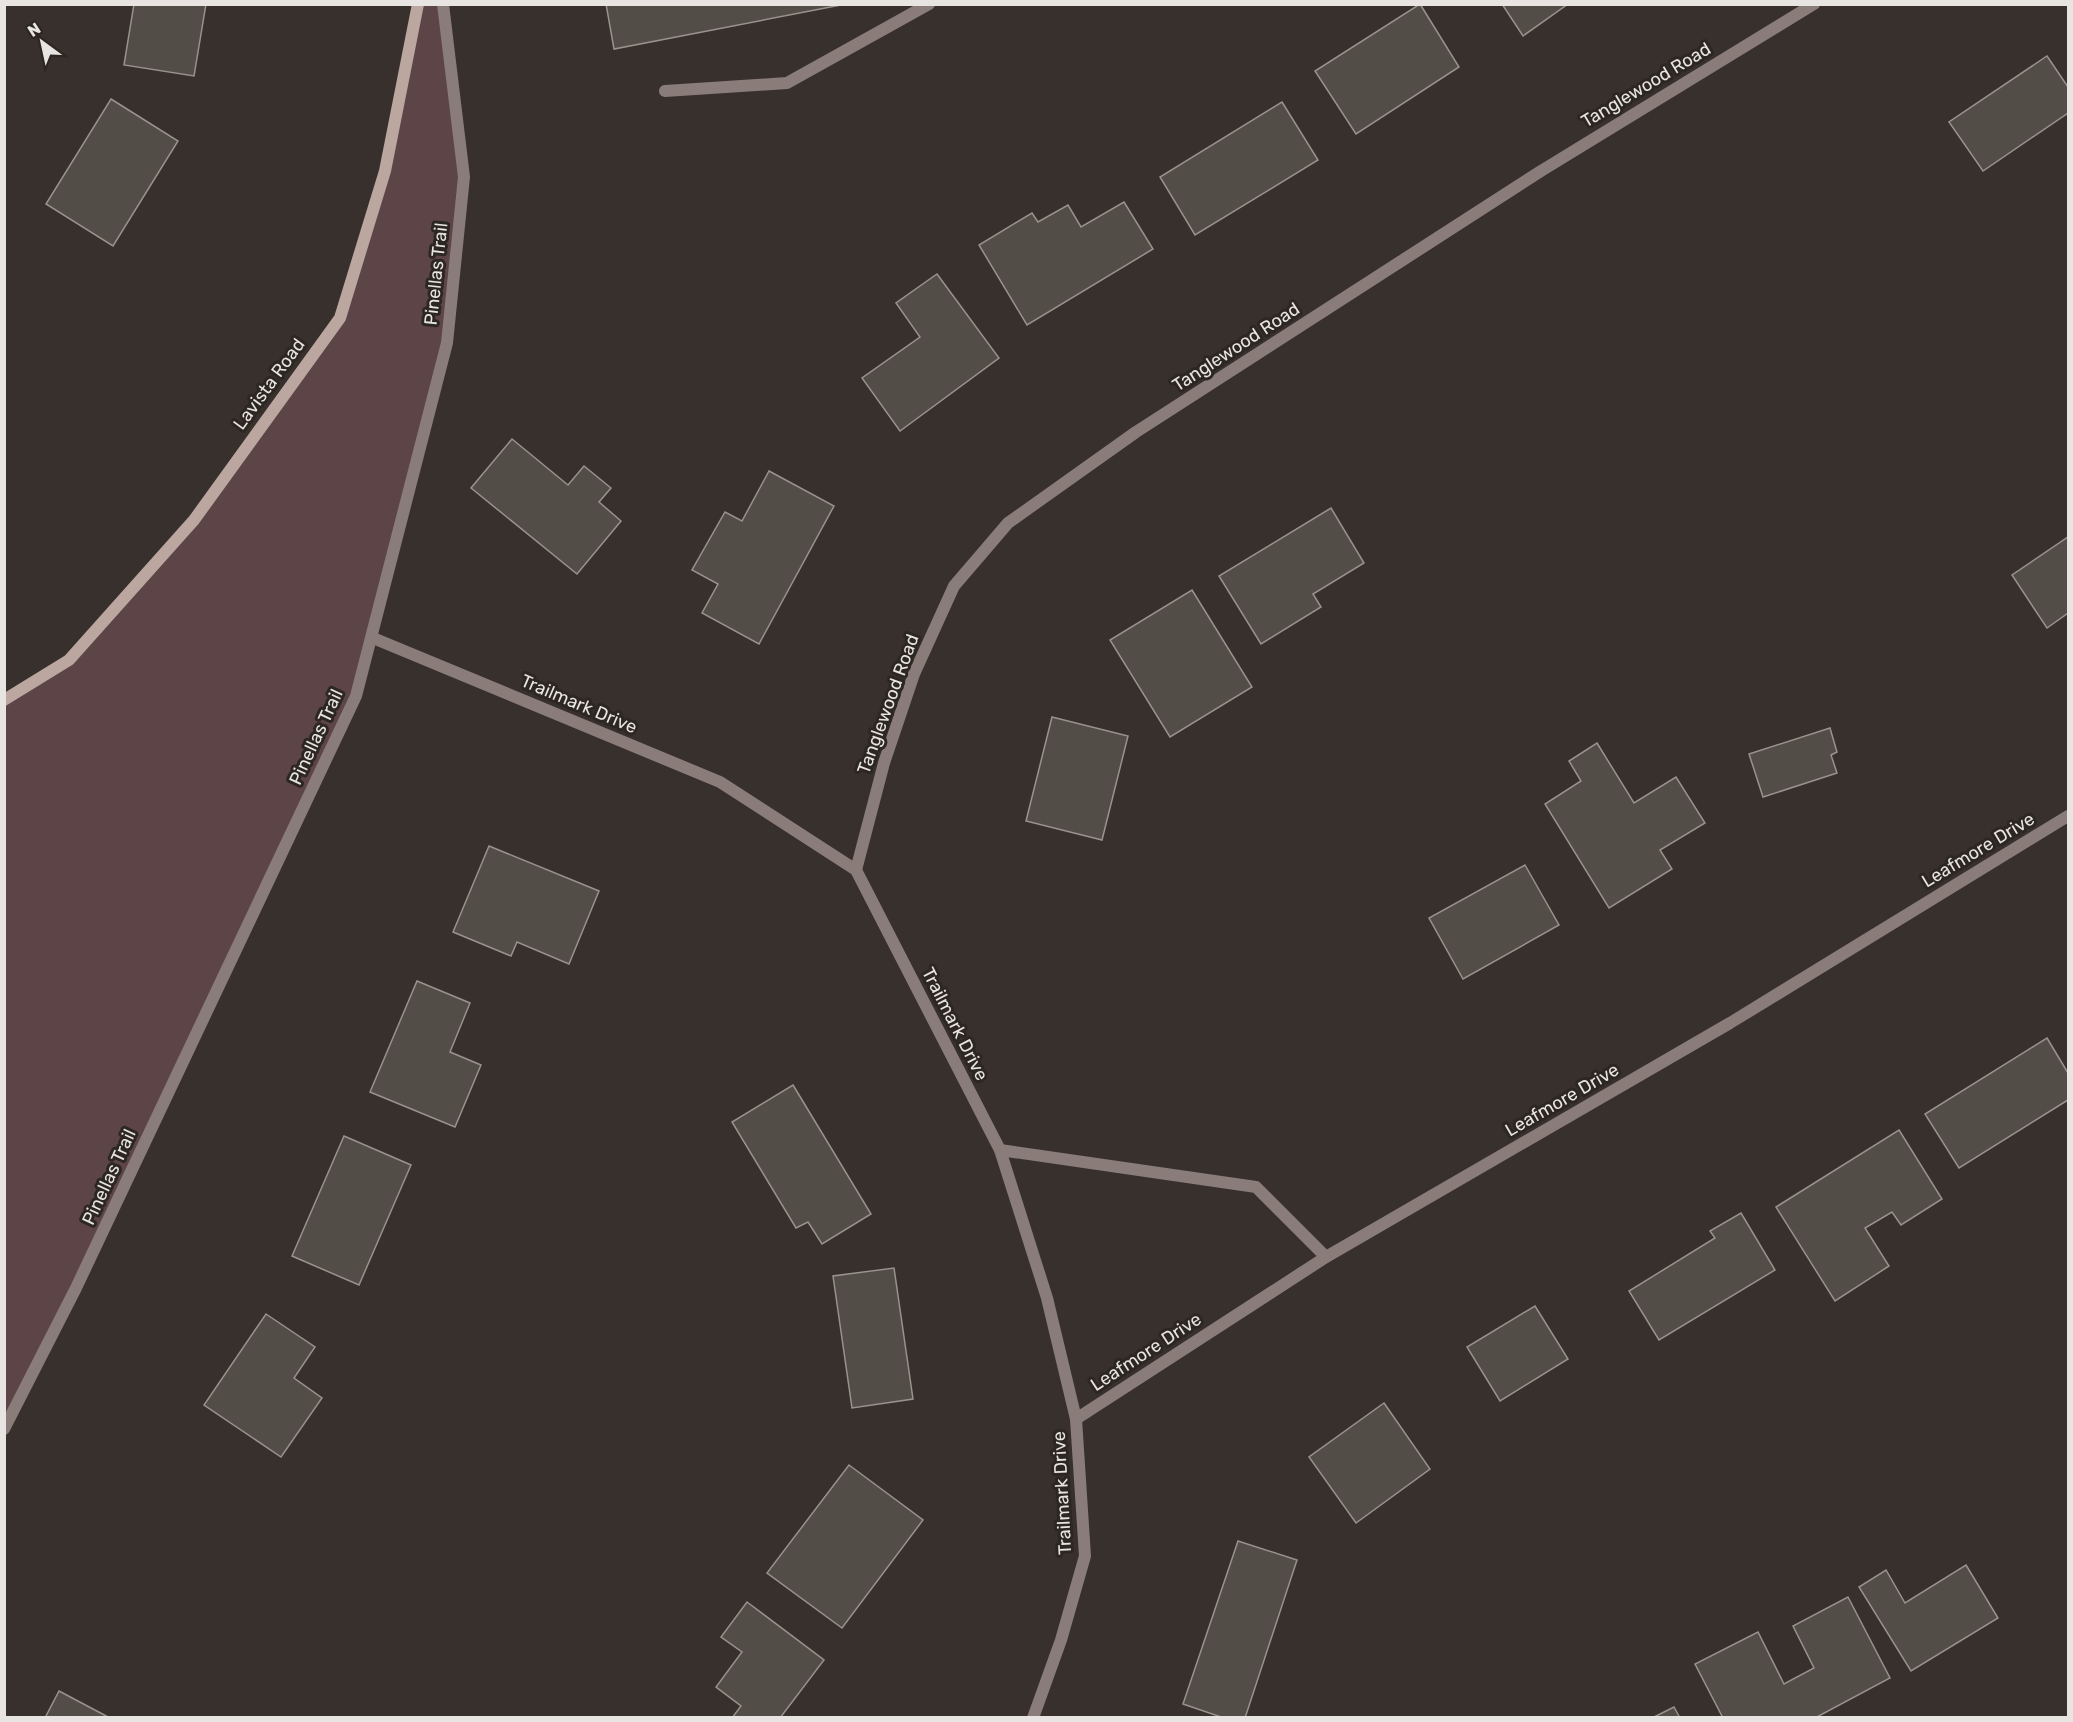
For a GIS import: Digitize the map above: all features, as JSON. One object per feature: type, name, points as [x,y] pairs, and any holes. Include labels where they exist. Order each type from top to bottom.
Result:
[{"type":"main road","name":"Lavista Road","points":[[4,700],[69,660],[194,520],[340,318],[385,171],[418,4]]},
{"type":"street","name":"Pinellas Trail","points":[[4,1429],[76,1288],[356,696],[373,638],[447,343],[464,177],[443,4]]},
{"type":"street","points":[[665,91],[787,83],[929,4]]},
{"type":"street","name":"Tanglewood Road","points":[[856,870],[884,763],[914,674],[954,586],[1008,523],[1136,432],[1541,171],[1814,4]]},
{"type":"street","name":"Trailmark Drive","points":[[373,638],[720,782],[856,870],[1000,1150],[1047,1298],[1076,1419],[1085,1556],[1061,1640],[1033,1718]]},
{"type":"street","name":"Leafmore Drive","points":[[1076,1419],[1326,1257],[1730,1023],[2068,816]]},
{"type":"street","points":[[1000,1150],[1256,1187],[1326,1257]]},
{"type":"shaded area","points":[[418,5],[443,5],[464,177],[447,343],[356,696],[76,1288],[5,1417],[5,700],[69,660],[194,520],[340,318],[385,171]]},
{"type":"building","points":[[134,4],[206,4],[194,76],[124,65]]},
{"type":"building","points":[[606,4],[846,4],[614,49]]},
{"type":"building","points":[[1420,4],[1459,67],[1356,134],[1315,71]]},
{"type":"building","points":[[1502,4],[1568,4],[1523,36]]},
{"type":"building","points":[[2047,56],[2068,87],[2068,113],[1983,171],[1949,122]]},
{"type":"building","points":[[111,99],[178,141],[113,246],[46,204]]},
{"type":"building","points":[[1282,102],[1318,160],[1195,235],[1160,177]]},
{"type":"building","points":[[1124,202],[1153,249],[1027,325],[979,245],[1032,213],[1038,222],[1068,205],[1081,227]]},
{"type":"building","points":[[937,274],[999,358],[900,431],[862,378],[920,337],[896,303]]},
{"type":"building","points":[[512,439],[568,485],[584,466],[611,488],[599,502],[621,521],[577,574],[471,488]]},
{"type":"building","points":[[769,471],[834,506],[759,644],[702,613],[718,584],[692,570],[725,512],[742,521]]},
{"type":"building","points":[[1331,508],[1364,563],[1313,594],[1321,607],[1261,644],[1219,576]]},
{"type":"building","points":[[2068,537],[2068,613],[2047,628],[2012,575]]},
{"type":"building","points":[[1192,590],[1252,687],[1170,737],[1110,640]]},
{"type":"building","points":[[1052,717],[1128,736],[1102,840],[1026,821]]},
{"type":"building","points":[[1830,728],[1837,752],[1831,755],[1837,773],[1763,797],[1749,754]]},
{"type":"building","points":[[1597,743],[1634,803],[1676,777],[1705,823],[1660,850],[1672,869],[1609,908],[1545,804],[1581,781],[1569,761]]},
{"type":"building","points":[[489,846],[599,891],[569,964],[517,942],[511,956],[453,932]]},
{"type":"building","points":[[1525,865],[1559,925],[1463,979],[1429,918]]},
{"type":"building","points":[[417,981],[470,1003],[450,1052],[481,1065],[455,1127],[370,1092]]},
{"type":"building","points":[[2047,1038],[2068,1073],[2068,1100],[1959,1168],[1925,1114]]},
{"type":"building","points":[[793,1085],[871,1214],[822,1244],[808,1222],[796,1228],[732,1122]]},
{"type":"building","points":[[1899,1130],[1942,1199],[1901,1225],[1892,1212],[1865,1228],[1889,1266],[1835,1301],[1776,1207]]},
{"type":"building","points":[[344,1136],[411,1165],[359,1285],[292,1256]]},
{"type":"building","points":[[1741,1213],[1775,1270],[1659,1340],[1629,1291],[1715,1238],[1710,1231]]},
{"type":"building","points":[[894,1268],[913,1399],[852,1408],[833,1276]]},
{"type":"building","points":[[1535,1306],[1568,1359],[1500,1401],[1467,1347]]},
{"type":"building","points":[[266,1314],[315,1347],[294,1378],[322,1398],[281,1457],[204,1405]]},
{"type":"building","points":[[1384,1403],[1430,1469],[1356,1523],[1309,1457]]},
{"type":"building","points":[[849,1465],[923,1520],[842,1628],[767,1573]]},
{"type":"building","points":[[1238,1541],[1297,1560],[1245,1718],[1224,1718],[1183,1704]]},
{"type":"building","points":[[1966,1565],[1998,1618],[1911,1671],[1859,1587],[1886,1570],[1905,1603]]},
{"type":"building","points":[[1848,1597],[1890,1678],[1815,1718],[1723,1718],[1695,1664],[1758,1632],[1784,1684],[1814,1668],[1793,1626]]},
{"type":"building","points":[[747,1602],[824,1660],[780,1718],[732,1718],[741,1706],[716,1687],[742,1652],[721,1637]]},
{"type":"building","points":[[59,1691],[110,1718],[45,1718]]},
{"type":"building","points":[[1674,1707],[1680,1718],[1652,1718]]}]
